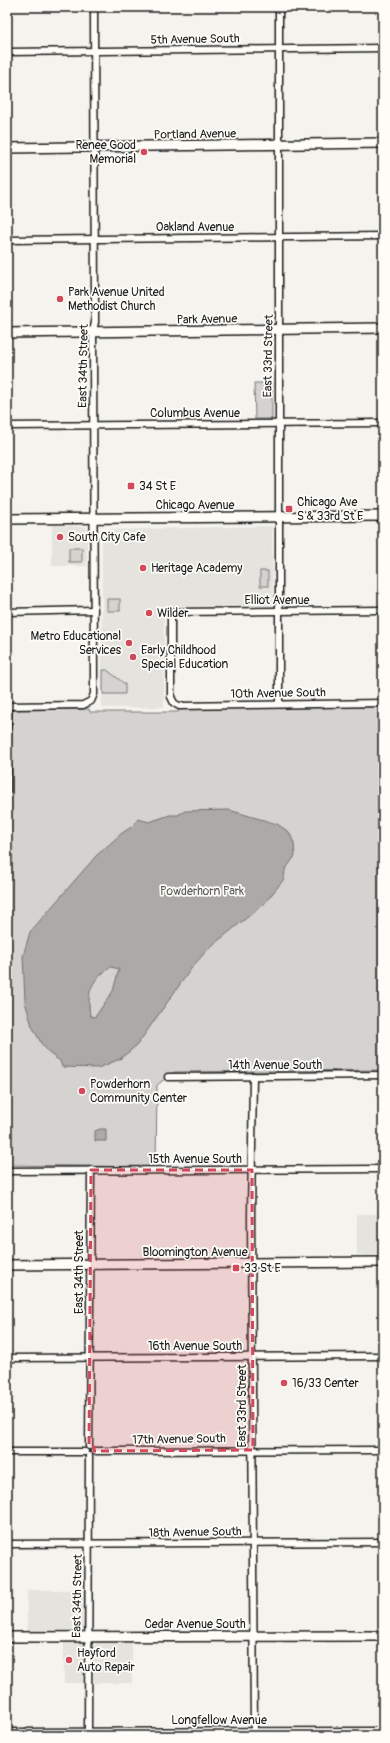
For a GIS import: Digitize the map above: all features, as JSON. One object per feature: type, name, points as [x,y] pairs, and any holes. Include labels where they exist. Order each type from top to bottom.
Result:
[{"type":"street","name":"East 34th Street","points":[[7,706],[83,705],[91,701],[94,694],[94,7]]},
{"type":"street","name":"East 33rd Street","points":[[279,7],[279,704]]},
{"type":"street","name":"5th Avenue South","points":[[7,52],[383,48]]},
{"type":"street","name":"Portland Avenue","points":[[7,148],[383,143]]},
{"type":"street","name":"Oakland Avenue","points":[[7,240],[383,236]]},
{"type":"street","name":"Park Avenue","points":[[7,334],[383,328]]},
{"type":"street","name":"Columbus Avenue","points":[[7,426],[383,423]]},
{"type":"street","name":"Chicago Avenue","points":[[7,519],[383,516]]},
{"type":"street","points":[[7,612],[94,610]]},
{"type":"street","name":"Elliot Avenue","points":[[174,703],[171,697],[171,612],[383,610]]},
{"type":"street","name":"10th Avenue South","points":[[174,703],[179,706],[383,703]]},
{"type":"street","points":[[7,706],[7,742]]},
{"type":"street","points":[[7,763],[7,790]]},
{"type":"street","name":"14th Avenue South","points":[[168,1077],[383,1075]]},
{"type":"street","name":"East 33rd Street","points":[[253,1076],[252,1263],[254,1733]]},
{"type":"street","name":"15th Avenue South","points":[[7,1171],[383,1169]]},
{"type":"street","name":"East 34th Street","points":[[89,1446],[91,1170]]},
{"type":"street","name":"Bloomington Avenue","points":[[7,1265],[383,1262]]},
{"type":"street","name":"16th Avenue South","points":[[7,1358],[383,1356]]},
{"type":"street","points":[[7,1452],[87,1454],[94,1451],[93,1448],[89,1446],[85,1449],[87,1454]]},
{"type":"street","name":"17th Avenue South","points":[[94,1451],[383,1450]]},
{"type":"street","name":"East 34th Street","points":[[87,1454],[89,1544],[88,1734]]},
{"type":"street","name":"18th Avenue South","points":[[7,1544],[383,1542]]},
{"type":"street","name":"Cedar Avenue South","points":[[7,1637],[383,1636]]},
{"type":"street","name":"Longfellow Avenue","points":[[7,1732],[88,1734],[383,1731]]},
{"type":"highlighted area","points":[[91,1170],[252,1170],[253,1450],[94,1451],[94,1447],[89,1446]]},
{"type":"shaded area","points":[[52,525],[87,527],[87,566],[52,566]]},
{"type":"shaded area","name":"Early Childhood Special Education","points":[[272,526],[273,606],[164,607],[164,707],[102,708],[102,530]]},
{"type":"shaded area","points":[[229,810],[277,824],[289,832],[294,843],[295,856],[285,870],[284,879],[264,904],[209,948],[193,966],[137,1045],[120,1059],[98,1068],[62,1067],[60,1061],[50,1054],[41,1043],[32,1026],[25,1002],[23,956],[30,932],[96,856],[122,833],[133,826],[138,819],[149,822],[170,815],[178,815],[185,811]],"holes":[[[111,967],[119,969],[113,991],[95,1017],[90,1016],[89,1000],[94,982]]]},
{"type":"shaded area","points":[[106,1129],[106,1141],[95,1141],[95,1131]]},
{"type":"shaded area","points":[[357,1214],[383,1214],[383,1255],[357,1255]]},
{"type":"shaded area","points":[[27,1590],[86,1590],[85,1628],[80,1630],[27,1631]]},
{"type":"shaded area","points":[[64,1641],[79,1641],[83,1645],[84,1683],[64,1683]]},
{"type":"shaded area","points":[[98,1642],[132,1642],[132,1683],[94,1683],[94,1645]]},
{"type":"green space","points":[[254,383],[272,383],[272,419],[255,419]]},
{"type":"green space","points":[[69,548],[82,548],[82,562],[69,562]]},
{"type":"green space","points":[[260,571],[268,571],[268,586],[260,586]]},
{"type":"green space","points":[[107,599],[120,599],[120,611],[107,611]]},
{"type":"green space","points":[[103,670],[107,670],[125,684],[125,694],[103,694]]},
{"type":"green space","name":"Powderhorn Park","points":[[383,707],[383,1070],[174,1072],[157,1085],[156,1167],[7,1165],[7,838],[9,837],[9,713],[11,710],[89,709],[90,712],[178,712],[179,709]]},
{"type":"place","name":"Renee Good Memorial","points":[[144,152]]},
{"type":"place","name":"Park Avenue United Methodist Church","points":[[60,299]]},
{"type":"place","name":"34 St E","points":[[131,486]]},
{"type":"place","name":"Chicago Ave S & 33rd St E","points":[[289,509]]},
{"type":"place","name":"South City Cafe","points":[[60,537]]},
{"type":"place","name":"Heritage Academy","points":[[143,568]]},
{"type":"place","name":"Wilder","points":[[149,613]]},
{"type":"place","name":"Metro Educational Services","points":[[129,643]]},
{"type":"place","name":"Early Childhood Special Education","points":[[133,657]]},
{"type":"place","name":"Powderhorn Community Center","points":[[82,1091]]},
{"type":"place","name":"33 St E","points":[[236,1268]]},
{"type":"place","name":"16/33 Center","points":[[284,1383]]},
{"type":"place","name":"Hayford Auto Repair","points":[[69,1660]]}]
